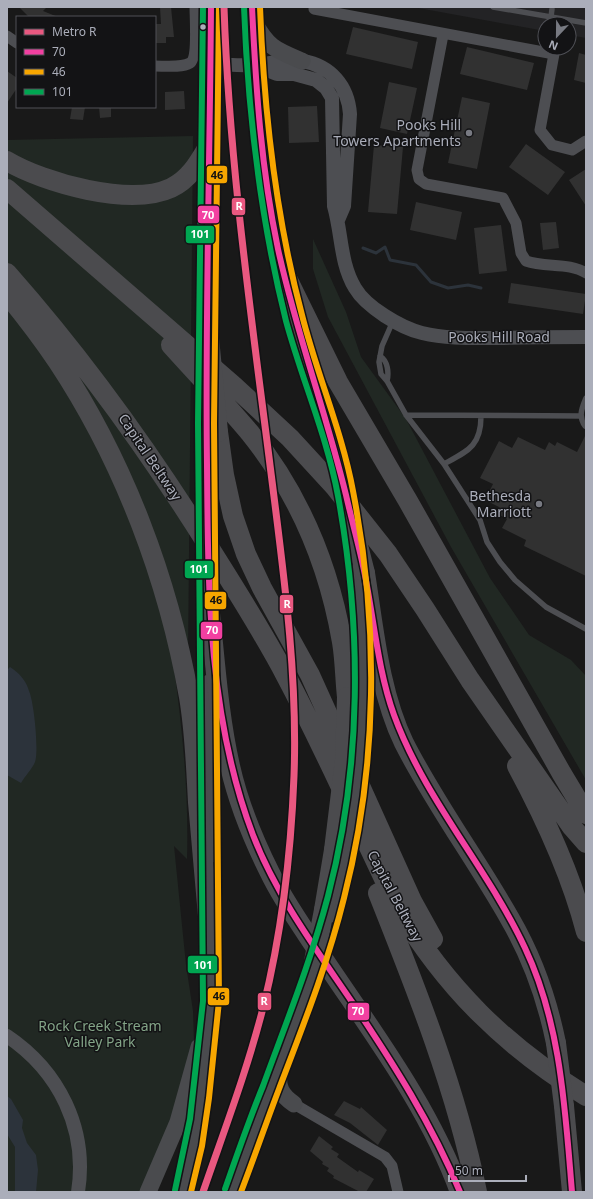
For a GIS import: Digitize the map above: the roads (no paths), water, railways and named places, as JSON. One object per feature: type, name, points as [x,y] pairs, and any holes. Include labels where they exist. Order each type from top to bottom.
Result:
[{"type":"highway","points":[[7,161],[41,177],[68,185],[118,194],[140,195],[157,193],[172,188],[196,167],[209,145]]},
{"type":"highway","points":[[7,189],[234,386],[290,438],[335,487],[388,554],[470,680],[572,827],[586,843]]},
{"type":"highway","points":[[281,266],[338,382],[408,501],[586,814]]},
{"type":"highway","name":"Capital Beltway","points":[[7,273],[39,309],[88,370],[144,446],[242,599],[286,677],[397,906],[417,939],[465,999],[509,1042],[555,1077],[586,1096]]},
{"type":"highway","points":[[105,274],[251,434],[280,476],[302,514],[321,558],[333,600],[342,643],[346,697],[345,760],[327,915],[310,982]]},
{"type":"highway","points":[[7,294],[58,362],[97,429],[131,500],[152,555],[167,602],[189,698],[196,748],[198,802],[211,950]]},
{"type":"highway","points":[[207,317],[212,427],[233,516],[246,554],[262,588],[310,675],[412,901],[427,930],[471,997],[509,1042]]},
{"type":"highway","points":[[344,490],[383,678],[392,711],[404,741],[426,782],[510,919],[526,950],[551,1016],[564,1106],[572,1192]]},
{"type":"highway","points":[[209,604],[222,728],[239,798],[254,839],[270,874],[296,917],[417,1102],[437,1137],[460,1192]]},
{"type":"highway","points":[[470,680],[548,827],[567,875],[586,932]]},
{"type":"highway","points":[[324,755],[419,998],[453,1098],[477,1192]]},
{"type":"main road","points":[[207,317],[211,7]]},
{"type":"main road","points":[[252,13],[266,42],[275,49],[302,61]]},
{"type":"main road","points":[[252,13],[254,65],[263,162],[281,266],[302,346],[328,426],[344,490]]},
{"type":"main road","points":[[183,1192],[196,1134],[205,1078],[211,1000],[209,604],[206,480],[212,427]]},
{"type":"main road","points":[[327,915],[343,870],[352,818],[361,719],[363,660],[360,566]]},
{"type":"main road","points":[[232,1192],[310,982]]},
{"type":"main road","points":[[148,1192],[178,1122],[211,1000]]},
{"type":"main road","points":[[279,1065],[278,1081],[280,1089],[294,1104]]},
{"type":"main road","points":[[257,1124],[274,1106],[294,1104]]},
{"type":"street","points":[[156,66],[183,65],[190,63],[193,59],[195,49],[195,7]]},
{"type":"street","points":[[314,9],[554,54],[540,130],[552,145],[572,150],[586,142]]},
{"type":"street","points":[[443,34],[417,170],[419,179],[426,184],[503,198],[516,223],[521,253],[526,261],[536,265],[578,268],[586,273]]},
{"type":"street","points":[[7,36],[16,42]]},
{"type":"street","name":"Pooks Hill Road","points":[[210,64],[254,65],[273,62],[302,61],[318,66],[333,75],[344,87],[349,101],[350,114],[344,206],[338,220]]},
{"type":"street","name":"Pooks Hill Road","points":[[254,65],[277,74],[294,74],[316,80],[326,88],[332,98],[334,206],[338,220],[344,266],[355,289],[370,306],[393,320],[421,333],[452,338],[586,337]]},
{"type":"street","points":[[7,1036],[24,1048],[44,1068],[60,1090],[77,1140],[80,1163],[78,1192]]},
{"type":"street","points":[[294,1104],[385,1156],[392,1166],[398,1192]]},
{"type":"lane","points":[[493,7],[545,16]]},
{"type":"lane","points":[[551,16],[552,9]]},
{"type":"lane","points":[[393,320],[382,346],[380,356],[384,359],[387,368],[388,381],[406,415],[444,464],[480,520],[487,542],[500,562],[515,580],[546,607],[586,629]]},
{"type":"lane","points":[[585,426],[581,416],[586,398]]},
{"type":"lane","points":[[406,415],[581,416]]},
{"type":"lane","points":[[444,464],[469,450],[475,443],[481,430],[481,416]]},
{"type":"waterway","points":[[363,248],[376,253],[385,247],[390,260],[416,265],[431,282],[448,288],[468,285],[481,288]]},
{"type":"metro line","name":"R","points":[[203,1192],[250,1055],[270,979],[288,864],[293,805],[295,736],[294,696],[288,616],[235,176],[230,120],[224,7]]},
{"type":"place","name":"Pooks Hill Towers Apartments","points":[[469,133]]},
{"type":"place","name":"Bethesda Marriott","points":[[539,504]]},
{"type":"park label","name":"Rock Creek Stream Valley Park","points":[[100,1034]]}]
